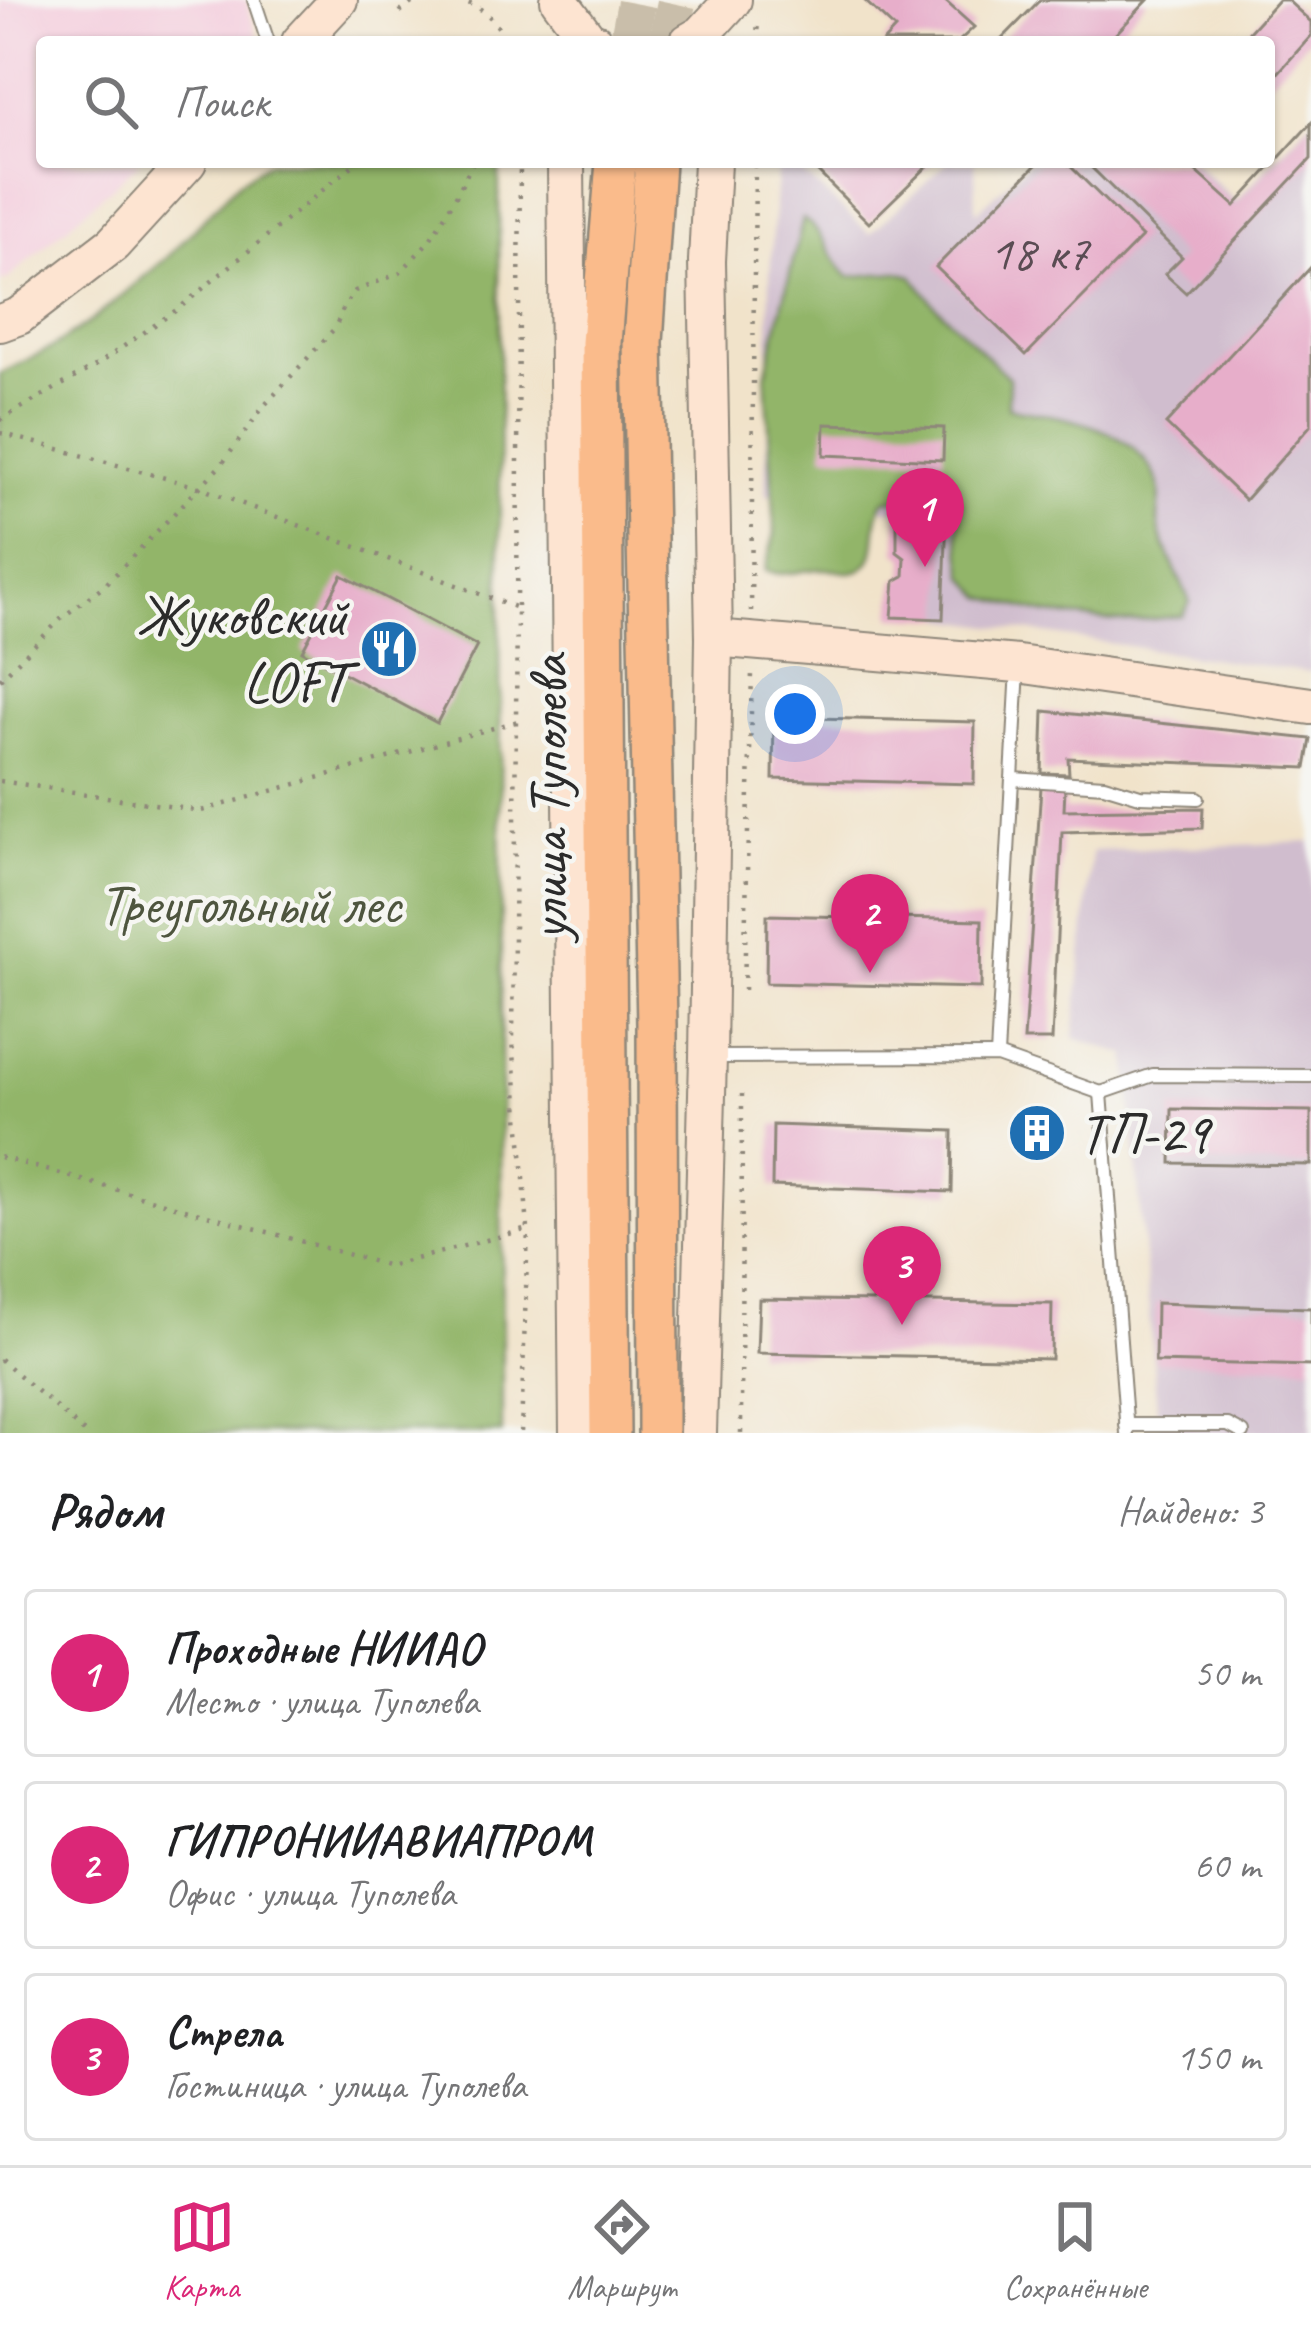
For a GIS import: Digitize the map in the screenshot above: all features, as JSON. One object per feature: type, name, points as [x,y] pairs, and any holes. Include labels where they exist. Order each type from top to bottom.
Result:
[{"type":"main road","points":[[306,36],[339,0]]},
{"type":"main road","points":[[698,36],[733,0]]},
{"type":"main road","points":[[728,36],[733,0]]},
{"type":"main road","points":[[563,12],[586,36]]},
{"type":"main road","points":[[0,323],[19,316],[112,244],[182,168]]},
{"type":"main road","name":"улица Туполева","points":[[566,168],[578,1433]]},
{"type":"main road","name":"улица Туполева","points":[[610,1433],[601,343],[616,168]]},
{"type":"main road","name":"улица Туполева","points":[[655,168],[643,342],[657,1001],[658,1433]]},
{"type":"main road","points":[[698,1433],[714,638],[706,261],[712,168]]},
{"type":"main road","points":[[714,638],[1018,664],[1311,706]]},
{"type":"lane","points":[[254,0],[266,36]]},
{"type":"lane","points":[[601,343],[643,342]]},
{"type":"lane","points":[[997,1056],[1018,664]]},
{"type":"lane","points":[[1013,779],[1104,785],[1140,796],[1198,798]]},
{"type":"lane","points":[[708,1057],[997,1056],[1101,1094],[1153,1075],[1311,1076]]},
{"type":"lane","points":[[1101,1094],[1126,1429],[1228,1425],[1243,1433]]},
{"type":"path","points":[[400,12],[412,2],[430,0]]},
{"type":"path","points":[[457,0],[476,4],[505,36]]},
{"type":"path","points":[[0,420],[95,366],[178,309],[350,168]]},
{"type":"path","points":[[0,679],[63,617],[107,584],[222,464],[264,406],[334,328],[356,291],[400,273],[430,240],[470,168]]},
{"type":"path","points":[[520,168],[513,1040],[528,1229],[521,1433]]},
{"type":"path","points":[[752,643],[755,168]]},
{"type":"path","points":[[0,433],[198,487],[517,608]]},
{"type":"path","points":[[0,781],[201,812],[518,722]]},
{"type":"path","points":[[0,1157],[389,1265],[528,1229]]},
{"type":"path","points":[[0,1359],[85,1433]]},
{"type":"shaded area","points":[[0,0],[246,0],[257,36],[36,36],[36,168],[133,168],[0,282]]},
{"type":"shaded area","points":[[1311,120],[1311,673],[943,619],[946,516],[766,495],[770,273],[778,168],[797,168],[870,234],[942,168],[975,168],[976,213],[1023,168],[1200,168],[1236,201],[1267,168],[1275,168],[1275,159]]},
{"type":"shaded area","points":[[1311,842],[1311,1433],[1159,1433],[1127,1055],[1074,1038],[1092,851]]},
{"type":"green space","name":"Треугольный лес","points":[[260,168],[499,168],[502,1433],[0,1433],[0,374],[94,319],[168,257],[240,181]]},
{"type":"green space","points":[[803,219],[849,277],[897,272],[913,276],[932,302],[1009,378],[1008,408],[1091,426],[1129,445],[1144,459],[1158,483],[1163,541],[1190,602],[1182,616],[1124,622],[1047,614],[984,597],[965,576],[958,531],[962,502],[948,495],[885,500],[873,553],[862,569],[786,574],[765,570],[775,533],[766,374]]},
{"type":"building","points":[[864,0],[944,0],[974,27],[964,36],[889,36],[895,29]]},
{"type":"building","points":[[1040,0],[1148,0],[1114,36],[1005,36]]},
{"type":"building","points":[[1278,0],[1287,0],[1311,22],[1311,36],[1275,76],[1275,36],[1245,36]]},
{"type":"building","points":[[1311,123],[1311,159],[1186,293],[1165,274],[1182,257],[1092,168],[1193,168],[1235,206],[1275,168]]},
{"type":"building","points":[[814,168],[926,168],[869,223]]},
{"type":"building","points":[[1033,168],[1072,168],[1142,237],[1026,355],[936,267]]},
{"type":"building","points":[[1311,267],[1311,425],[1245,500],[1166,424]]},
{"type":"building","points":[[825,424],[944,428],[943,460],[824,455]]},
{"type":"building","points":[[897,512],[947,516],[943,619],[892,617],[895,581],[904,576],[905,558],[897,552]]},
{"type":"building","name":"Жуковский LOFT","points":[[342,575],[477,646],[437,723],[302,651]]},
{"type":"building","points":[[1044,711],[1311,739],[1306,768],[1068,758],[1069,774],[1042,773]]},
{"type":"building","points":[[774,717],[975,722],[974,784],[773,779]]},
{"type":"building","points":[[1041,787],[1065,787],[1064,810],[1203,808],[1202,828],[1062,832],[1052,1040],[1024,1040]]},
{"type":"building","points":[[767,915],[982,920],[981,988],[766,983]]},
{"type":"building","points":[[1172,1109],[1311,1111],[1311,1165],[1171,1163]]},
{"type":"building","name":"ТП-29","points":[[1046,1116],[1051,1146],[1028,1150],[1023,1121]]},
{"type":"building","points":[[773,1125],[953,1131],[952,1192],[772,1186]]},
{"type":"building","points":[[759,1299],[1052,1304],[1051,1359],[757,1353]]},
{"type":"building","points":[[1156,1303],[1311,1308],[1311,1366],[1155,1362]]},
{"type":"tunnel","points":[[630,36],[637,0]]},
{"type":"tunnel","points":[[669,36],[677,0]]},
{"type":"place","name":"Проходные НИИАО","points":[[925,567]]},
{"type":"place","name":"Жуковский LOFT","points":[[389,649]]},
{"type":"place","name":"ГИПРОНИИАВИАПРОМ","points":[[870,973]]},
{"type":"place","name":"ТП-29","points":[[1037,1133]]},
{"type":"place","name":"Стрела","points":[[902,1325]]}]
